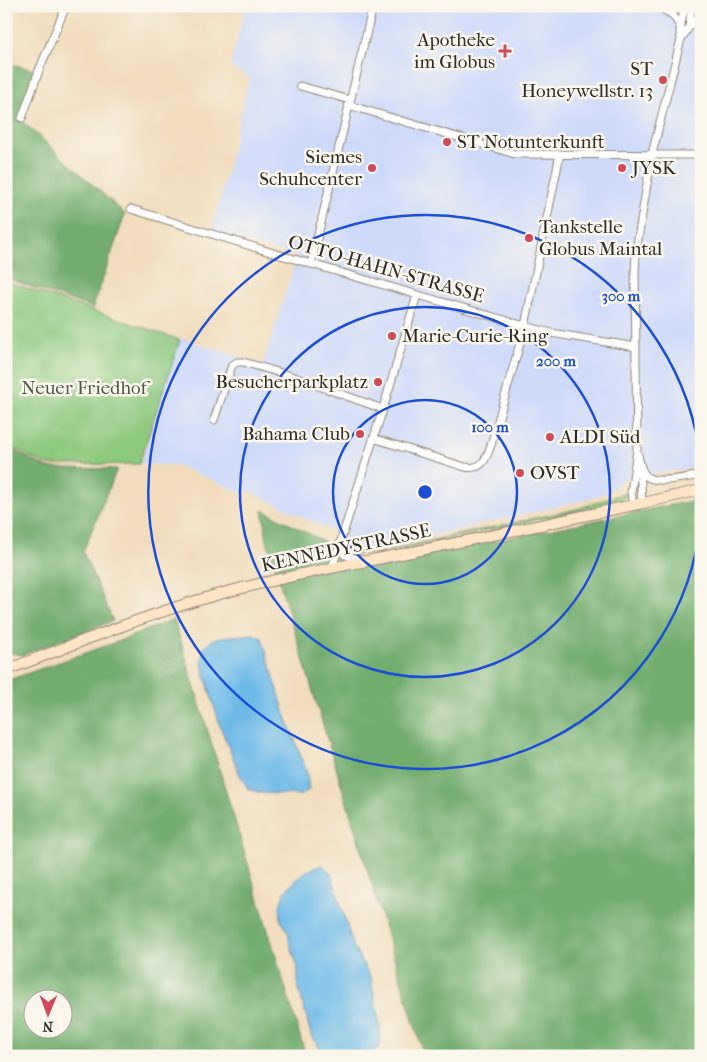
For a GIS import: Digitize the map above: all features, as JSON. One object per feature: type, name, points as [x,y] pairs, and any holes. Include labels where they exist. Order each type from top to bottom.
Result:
[{"type":"main road","name":"KENNEDYSTRASSE","points":[[6,670],[149,616],[249,586],[551,524],[701,490]]},
{"type":"street","points":[[22,118],[40,68],[66,6]]},
{"type":"street","points":[[311,264],[373,6]]},
{"type":"street","points":[[657,6],[673,14],[680,26]]},
{"type":"street","points":[[681,39],[680,26],[685,6]]},
{"type":"street","points":[[689,27],[692,6]]},
{"type":"street","points":[[638,504],[631,492],[637,450],[636,251],[652,154],[681,39],[689,27],[701,17]]},
{"type":"street","points":[[300,86],[511,153],[701,155]]},
{"type":"street","points":[[373,438],[465,467],[473,468],[481,465],[487,457],[525,326],[560,154]]},
{"type":"street","name":"OTTO-HAHN-STRASSE","points":[[131,209],[525,326],[551,333],[636,347]]},
{"type":"street","points":[[332,568],[417,295]]},
{"type":"street","points":[[214,420],[232,365],[237,362],[288,375],[383,409]]},
{"type":"street","points":[[637,450],[646,476],[650,478],[657,480],[701,476]]},
{"type":"street","points":[[638,504],[640,463]]},
{"type":"street","points":[[339,546],[345,555],[365,561]]},
{"type":"shaded area","points":[[246,6],[613,6],[648,11],[701,14],[701,467],[626,477],[613,488],[585,500],[364,551],[334,536],[334,532],[247,490],[245,494],[177,465],[141,464],[181,338],[263,365],[297,256],[212,232],[250,77],[230,67]]},
{"type":"green space","points":[[6,63],[39,71],[21,120],[125,214],[93,308],[6,278]]},
{"type":"green space","name":"Neuer Friedhof","points":[[6,281],[180,340],[139,464],[46,465],[6,444]]},
{"type":"green space","points":[[6,446],[47,468],[117,469],[83,552],[113,621],[22,655],[6,654]]},
{"type":"green space","points":[[625,493],[627,494],[622,500],[615,503],[395,550],[356,555],[348,553],[397,548],[577,509]]},
{"type":"green space","points":[[701,499],[701,1056],[424,1056],[267,541],[263,510],[371,566]]},
{"type":"green space","points":[[174,619],[306,1056],[6,1056],[6,681],[122,640]]},
{"type":"water","points":[[253,634],[262,638],[284,711],[307,773],[309,790],[301,795],[262,793],[248,789],[240,775],[220,726],[202,665],[203,648],[215,638]]},
{"type":"water","points":[[322,865],[331,873],[354,948],[371,978],[380,1026],[380,1047],[367,1056],[326,1056],[312,1038],[298,986],[298,968],[288,931],[281,921],[280,906],[285,891],[305,872]]},
{"type":"place","name":"Apotheke im Globus","points":[[505,51]]},
{"type":"place","name":"ST Honeywellstr. 13","points":[[663,80]]},
{"type":"place","name":"ST Notunterkunft","points":[[447,142]]},
{"type":"place","name":"Siemes Schuhcenter","points":[[372,168]]},
{"type":"place","name":"JYSK","points":[[622,168]]},
{"type":"place","name":"Tankstelle Globus Maintal","points":[[529,238]]},
{"type":"place","name":"Marie-Curie-Ring","points":[[392,336]]},
{"type":"place","name":"Besucherparkplatz","points":[[378,382]]},
{"type":"place","name":"Bahama Club","points":[[360,434]]},
{"type":"place","name":"ALDI Süd","points":[[550,437]]},
{"type":"place","name":"OVST","points":[[520,473]]}]
